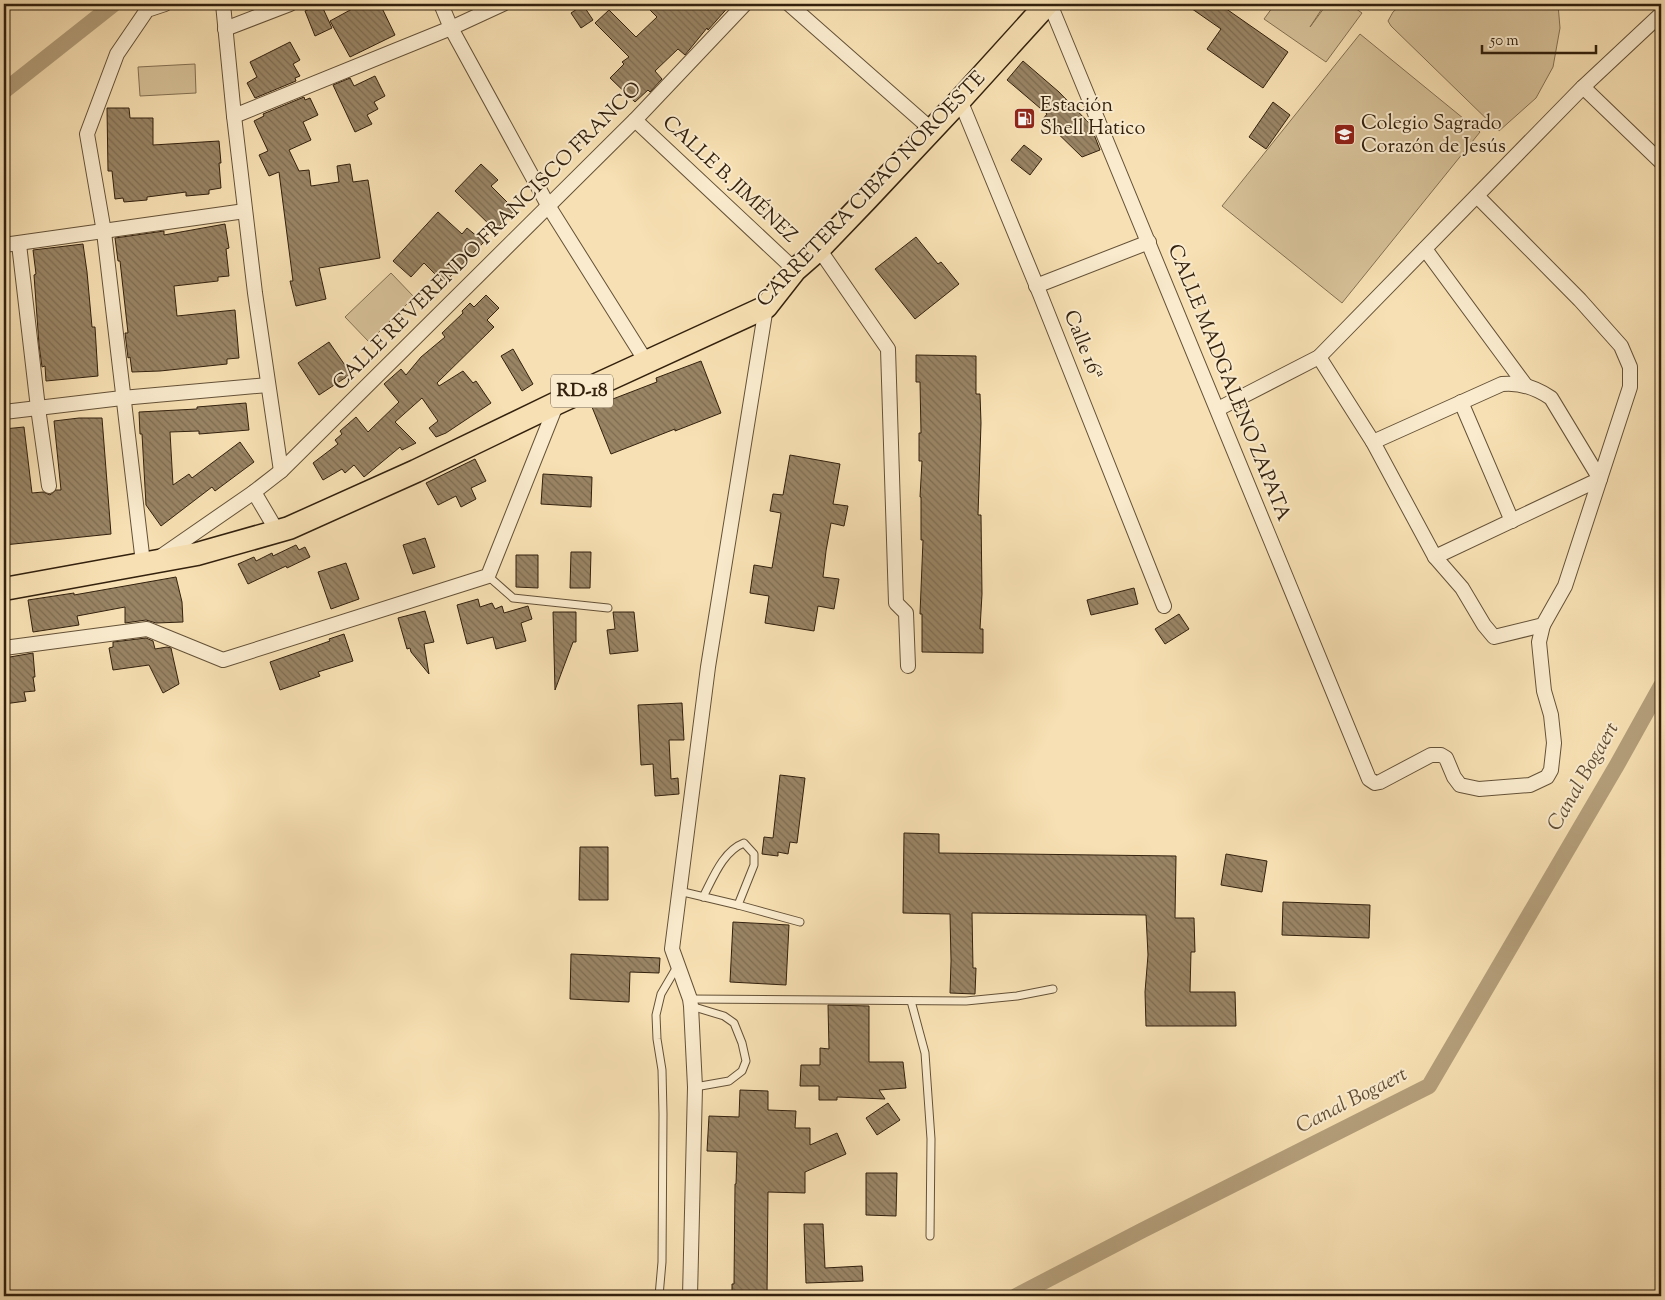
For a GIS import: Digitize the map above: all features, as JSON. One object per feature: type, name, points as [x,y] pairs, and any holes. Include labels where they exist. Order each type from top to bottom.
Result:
[{"type":"main road","name":"CARRETERA CIBAO NOROESTE","points":[[4,589],[197,554],[289,528],[416,471],[557,403],[766,307],[795,270],[819,249],[1048,4]]},
{"type":"street","points":[[148,562],[122,398],[104,232],[87,134],[117,54],[146,10],[165,4]]},
{"type":"street","points":[[223,4],[245,211],[281,471]]},
{"type":"street","points":[[225,29],[290,4]]},
{"type":"street","points":[[441,4],[451,28],[549,206],[647,362]]},
{"type":"street","points":[[234,116],[451,28],[502,4]]},
{"type":"street","name":"CALLE REVERENDO FRANCISCO FRANCO","points":[[148,562],[254,492],[281,471],[635,120],[745,4]]},
{"type":"street","points":[[789,4],[932,130]]},
{"type":"street","name":"CALLE MADGALENO ZAPATA","points":[[1048,4],[1218,409],[1369,779],[1376,783],[1380,782],[1431,755],[1441,755],[1446,758],[1454,777],[1460,785],[1479,789],[1530,786],[1547,777],[1551,770],[1554,743],[1551,715],[1544,691],[1540,662],[1539,642],[1543,625]]},
{"type":"street","points":[[1218,409],[1319,357],[1583,87],[1661,14]]},
{"type":"street","points":[[1583,87],[1661,162]]},
{"type":"street","name":"Calle 16ª","points":[[960,100],[1164,606]]},
{"type":"street","name":"CALLE B. JIMÉNEZ","points":[[635,120],[795,270]]},
{"type":"street","points":[[1319,357],[1373,442],[1434,557],[1462,588],[1484,625],[1494,637],[1543,625],[1565,586],[1630,386],[1630,367],[1621,346],[1580,300],[1477,196]]},
{"type":"street","points":[[4,245],[245,211]]},
{"type":"street","points":[[1036,286],[1148,242]]},
{"type":"street","points":[[19,244],[49,486]]},
{"type":"street","points":[[819,249],[888,348],[896,603],[906,612],[908,666]]},
{"type":"street","points":[[1425,249],[1526,386]]},
{"type":"street","points":[[690,1296],[695,1087],[691,1002],[672,949],[708,667],[766,307]]},
{"type":"street","points":[[1373,442],[1502,384],[1514,383],[1539,390],[1551,398],[1600,479]]},
{"type":"street","points":[[4,412],[122,398],[268,385]]},
{"type":"street","points":[[1461,402],[1512,521]]},
{"type":"street","points":[[4,648],[148,629],[223,660],[488,576],[557,403]]},
{"type":"street","points":[[1434,557],[1600,479]]},
{"type":"street","points":[[254,492],[277,531]]},
{"type":"lane","points":[[488,576],[513,598],[608,608]]},
{"type":"lane","points":[[703,897],[720,866],[735,847],[744,843],[754,854],[754,865],[738,905]]},
{"type":"lane","points":[[679,891],[800,922]]},
{"type":"lane","points":[[660,1296],[663,1114],[662,1070],[657,1039],[656,1015],[661,994],[678,966]]},
{"type":"lane","points":[[691,1002],[975,1001],[1053,989]]},
{"type":"lane","points":[[912,1001],[925,1053],[931,1139],[930,1236]]},
{"type":"lane","points":[[691,1002],[734,1022],[746,1061],[742,1071],[729,1081],[695,1087]]},
{"type":"shaded area","points":[[1275,4],[1325,4],[1310,27],[1327,4],[1349,4],[1362,13],[1326,62],[1264,19]]},
{"type":"shaded area","points":[[1402,4],[1558,4],[1560,28],[1553,67],[1536,98],[1499,131],[1391,26],[1388,21],[1393,12]]},
{"type":"shaded area","points":[[1360,34],[1480,132],[1342,303],[1222,206]]},
{"type":"shaded area","points":[[195,64],[196,93],[140,96],[138,67]]},
{"type":"shaded area","points":[[391,273],[414,297],[369,342],[345,317]]},
{"type":"building","points":[[321,4],[332,28],[315,36],[305,11]]},
{"type":"building","points":[[350,4],[380,4],[395,35],[350,57],[330,21],[352,9]]},
{"type":"building","points":[[644,4],[731,4],[708,30],[707,28],[685,55],[678,49],[655,71],[662,79],[650,92],[648,90],[635,102],[610,78],[624,64],[622,62],[629,57],[595,23],[609,10],[636,37],[657,17]]},
{"type":"building","points":[[1185,4],[1228,4],[1225,8],[1288,52],[1263,88],[1207,49],[1221,29]]},
{"type":"building","points":[[583,5],[593,20],[581,28],[571,13]]},
{"type":"building","points":[[290,42],[300,60],[293,64],[300,76],[295,78],[296,81],[255,98],[247,83],[257,77],[250,62]]},
{"type":"building","points":[[1023,61],[1059,92],[1090,124],[1100,150],[1082,157],[1043,119],[1047,114],[1007,80]]},
{"type":"building","points":[[375,76],[385,96],[374,102],[378,109],[367,115],[372,124],[355,132],[333,85],[350,78],[354,86]]},
{"type":"building","points":[[304,97],[305,100],[310,98],[318,115],[303,122],[311,140],[289,150],[299,171],[309,170],[311,186],[339,182],[337,166],[350,164],[353,182],[368,180],[380,258],[319,268],[326,299],[296,306],[290,281],[293,281],[279,172],[269,176],[259,155],[268,151],[254,121],[264,116],[263,114]]},
{"type":"building","points":[[1273,102],[1290,115],[1266,149],[1249,137]]},
{"type":"building","points":[[107,108],[129,108],[130,118],[153,118],[153,145],[219,141],[221,188],[209,190],[209,194],[186,196],[186,192],[147,197],[147,200],[124,202],[123,198],[115,199],[112,171],[108,171]]},
{"type":"building","points":[[1024,145],[1042,159],[1030,175],[1011,160]]},
{"type":"building","points":[[481,164],[498,180],[491,186],[515,210],[495,230],[455,191]]},
{"type":"building","points":[[438,212],[462,234],[467,228],[484,242],[444,283],[424,263],[411,277],[393,261]]},
{"type":"building","points":[[225,224],[229,248],[226,249],[229,276],[218,277],[218,281],[174,286],[177,316],[235,310],[239,358],[227,359],[227,364],[132,372],[130,357],[128,358],[125,333],[128,333],[120,261],[118,261],[115,238],[164,231],[164,235]]},
{"type":"building","points":[[916,237],[938,264],[941,262],[959,284],[915,319],[875,269]]},
{"type":"building","points":[[83,244],[92,327],[95,327],[98,376],[46,381],[45,366],[42,367],[39,345],[33,250]]},
{"type":"building","points":[[486,295],[499,308],[487,320],[494,327],[437,383],[439,386],[463,371],[473,383],[476,381],[491,403],[446,433],[436,437],[429,428],[438,421],[422,398],[395,422],[416,443],[402,450],[400,447],[364,477],[354,465],[345,473],[342,469],[323,480],[313,463],[338,444],[335,440],[342,434],[340,431],[356,417],[368,432],[399,402],[384,384],[401,369],[406,375],[421,357],[445,337],[442,333],[463,313],[462,311],[470,303],[474,307]]},
{"type":"building","points":[[329,342],[351,374],[319,395],[298,363]]},
{"type":"building","points":[[513,349],[533,384],[522,391],[501,356]]},
{"type":"building","points":[[916,355],[976,356],[976,394],[980,394],[981,423],[978,515],[981,515],[982,594],[980,629],[983,629],[983,653],[922,652],[922,614],[920,614],[923,540],[921,540],[920,497],[922,461],[919,461],[919,433],[921,433],[920,382],[916,382]]},
{"type":"building","points":[[701,361],[721,413],[611,454],[592,407],[657,382],[656,378]]},
{"type":"building","points":[[246,403],[249,430],[199,434],[199,431],[170,432],[173,485],[189,474],[192,478],[240,442],[254,462],[215,491],[212,487],[161,526],[146,505],[139,412],[197,409],[197,407]]},
{"type":"building","points":[[102,418],[111,534],[4,545],[4,429],[24,427],[32,493],[43,492],[50,495],[56,490],[61,490],[54,421]]},
{"type":"building","points":[[790,455],[840,464],[833,504],[848,506],[844,526],[831,523],[826,551],[823,577],[839,579],[834,609],[818,606],[814,631],[765,623],[769,596],[750,593],[754,565],[772,568],[781,513],[770,511],[773,494],[783,495]]},
{"type":"building","points":[[475,459],[486,481],[471,488],[476,499],[461,507],[456,496],[438,505],[426,483]]},
{"type":"building","points":[[543,474],[592,477],[591,507],[541,504]]},
{"type":"building","points":[[425,538],[435,567],[413,574],[403,545]]},
{"type":"building","points":[[296,545],[299,550],[305,547],[310,557],[248,584],[238,564],[254,557],[256,561],[272,553],[273,556]]},
{"type":"building","points":[[571,552],[591,552],[590,588],[570,588]]},
{"type":"building","points":[[516,555],[538,555],[538,588],[516,587]]},
{"type":"building","points":[[346,563],[359,599],[331,609],[318,572]]},
{"type":"building","points":[[176,577],[182,602],[183,622],[156,623],[146,620],[125,623],[125,607],[77,616],[79,625],[33,632],[28,600],[74,593],[74,595]]},
{"type":"building","points":[[1134,588],[1138,604],[1091,615],[1087,600]]},
{"type":"building","points":[[478,599],[480,607],[492,603],[495,609],[502,606],[504,613],[528,606],[532,619],[521,623],[526,641],[496,649],[493,637],[467,644],[457,605]]},
{"type":"building","points":[[425,611],[434,642],[424,644],[429,674],[411,652],[410,648],[407,649],[398,618]]},
{"type":"building","points":[[553,612],[576,612],[576,642],[573,642],[555,690]]},
{"type":"building","points":[[613,612],[634,612],[638,651],[610,654],[607,630],[615,629]]},
{"type":"building","points":[[1179,614],[1189,629],[1165,644],[1155,629]]},
{"type":"building","points":[[344,634],[353,661],[318,672],[320,676],[280,690],[270,662],[330,641],[329,639]]},
{"type":"building","points":[[146,638],[153,641],[155,649],[171,648],[179,684],[163,693],[149,665],[113,670],[109,648],[113,647],[113,642]]},
{"type":"building","points":[[33,653],[35,691],[24,692],[26,701],[4,704],[4,658]]},
{"type":"building","points":[[682,703],[684,740],[669,740],[671,779],[678,778],[679,794],[655,796],[653,764],[641,765],[638,705]]},
{"type":"building","points":[[780,775],[805,778],[797,843],[790,842],[788,854],[778,852],[778,856],[762,854],[764,837],[773,838]]},
{"type":"building","points":[[904,833],[939,834],[939,853],[1176,856],[1175,918],[1194,918],[1195,952],[1191,952],[1190,992],[1235,992],[1236,1026],[1146,1026],[1145,992],[1148,955],[1146,915],[972,913],[973,968],[976,968],[975,994],[950,993],[950,914],[903,913]]},
{"type":"building","points":[[580,847],[608,847],[608,900],[579,900]]},
{"type":"building","points":[[1226,854],[1267,861],[1262,892],[1221,885]]},
{"type":"building","points":[[1283,902],[1370,905],[1369,938],[1282,935]]},
{"type":"building","points":[[733,922],[789,925],[786,985],[730,982]]},
{"type":"building","points":[[571,954],[660,958],[659,973],[630,972],[629,1002],[570,999]]},
{"type":"building","points":[[828,1005],[869,1006],[869,1062],[903,1062],[906,1088],[879,1090],[885,1099],[837,1097],[837,1100],[819,1100],[819,1086],[800,1086],[801,1065],[820,1065],[820,1048],[829,1049]]},
{"type":"building","points":[[740,1090],[768,1091],[768,1110],[796,1111],[795,1128],[810,1128],[810,1145],[837,1133],[846,1154],[805,1172],[805,1193],[768,1192],[767,1296],[732,1296],[732,1284],[734,1284],[737,1152],[707,1151],[709,1116],[739,1117]]},
{"type":"building","points":[[888,1103],[900,1120],[877,1135],[866,1118]]},
{"type":"building","points":[[866,1173],[897,1173],[896,1216],[866,1215]]},
{"type":"building","points":[[804,1224],[823,1224],[825,1268],[862,1266],[863,1281],[806,1283]]},
{"type":"waterway","points":[[4,91],[114,4]]},
{"type":"waterway","name":"Canal Bogaert","points":[[1016,1296],[1429,1086],[1617,765],[1661,686]]},
{"type":"place","name":"Estación Shell Hatico","points":[[1024,118]]},
{"type":"place","name":"Colegio Sagrado Corazón de Jesús","points":[[1345,135]]}]
